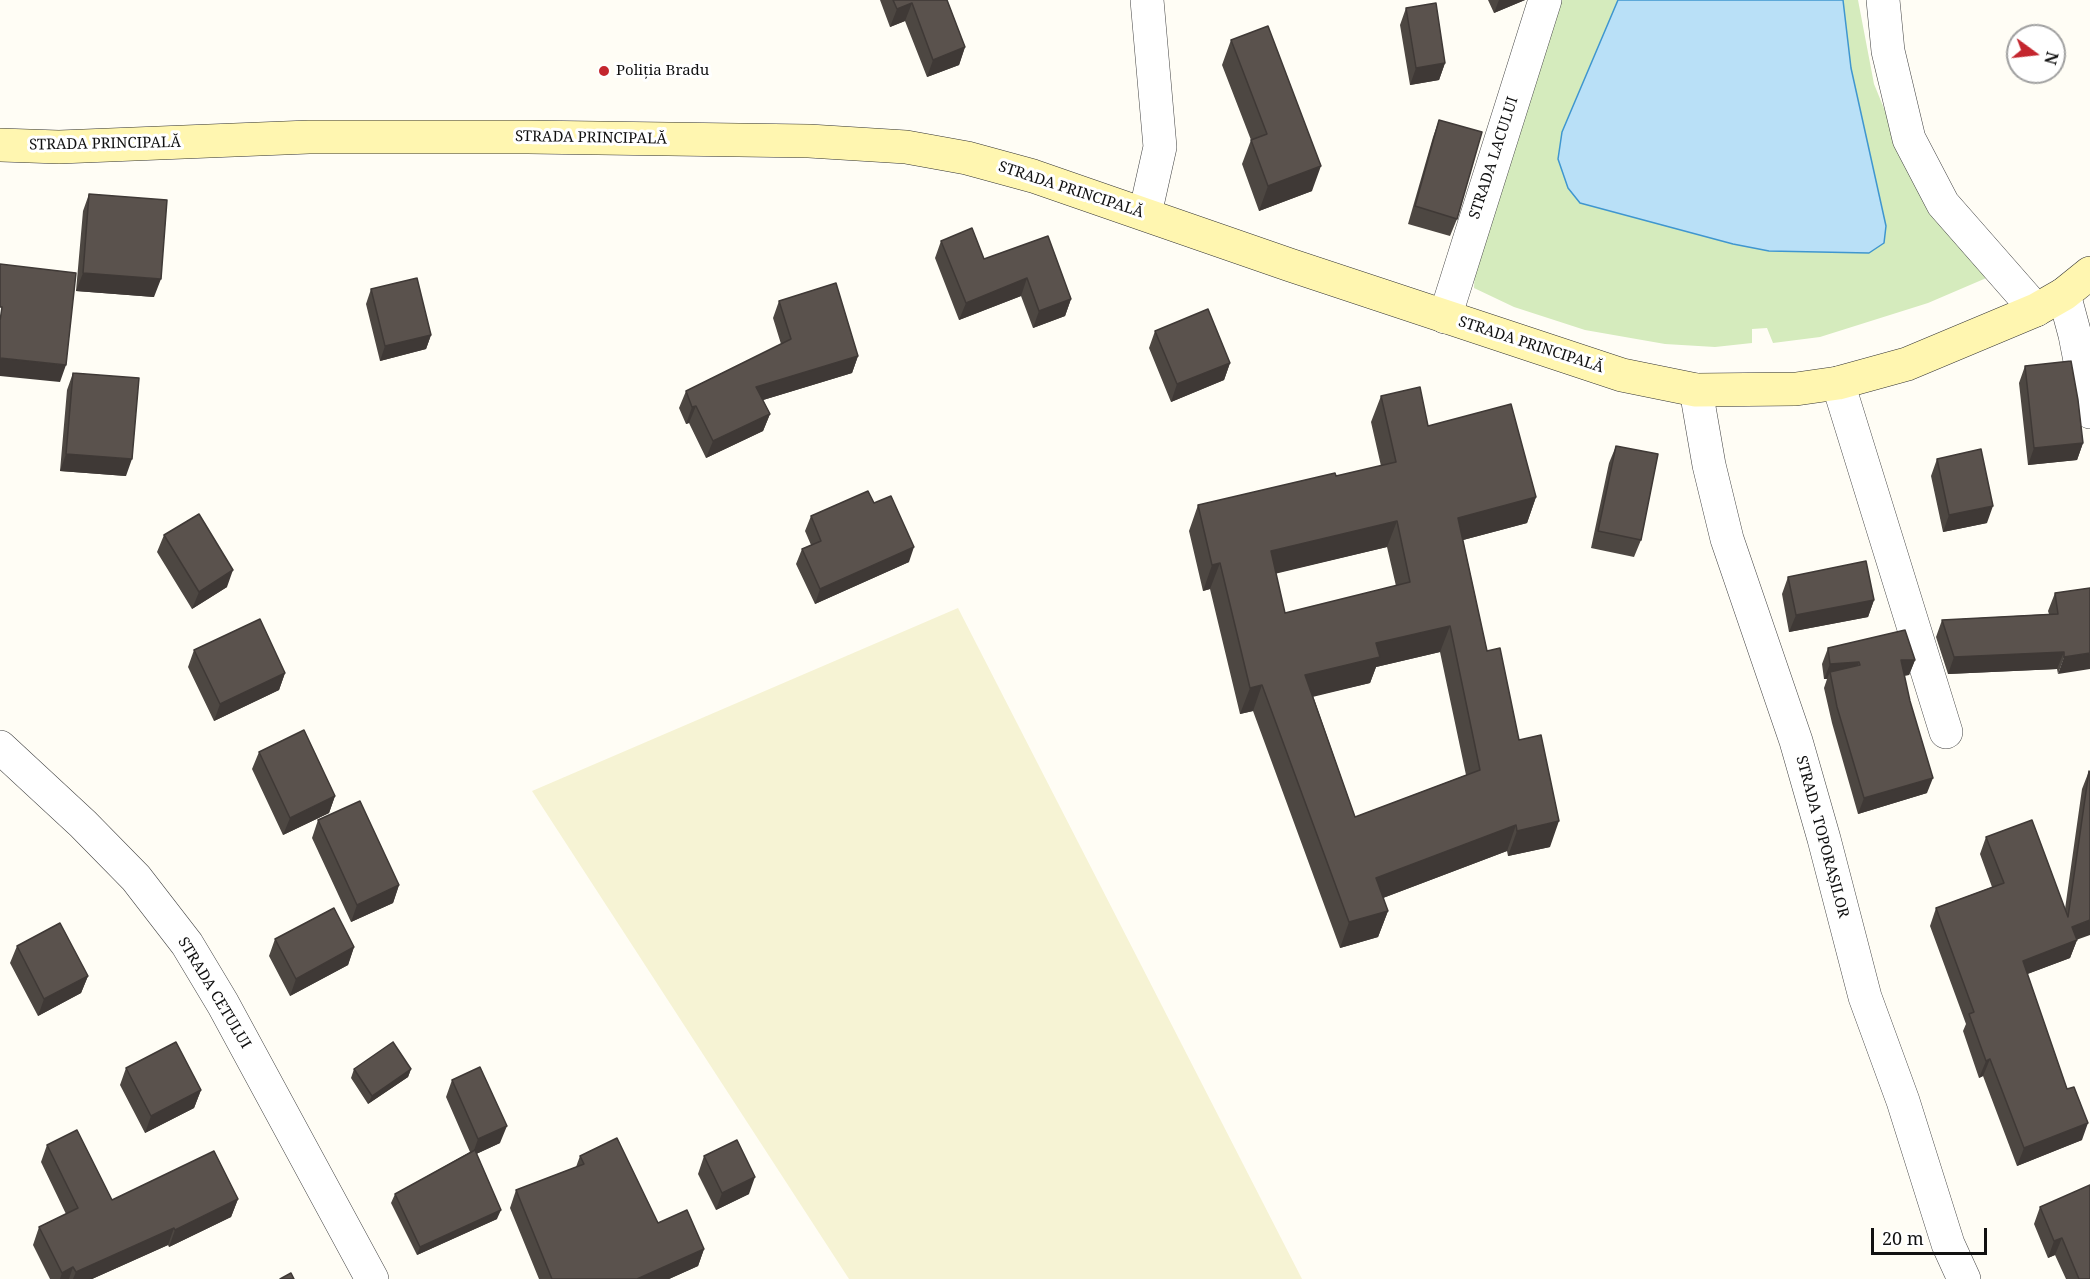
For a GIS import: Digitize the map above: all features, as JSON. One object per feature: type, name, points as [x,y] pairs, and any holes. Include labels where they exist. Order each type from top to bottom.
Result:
[{"type":"main road","name":"STRADA PRINCIPALĂ","points":[[0,145],[59,147],[309,137],[809,141],[906,147],[967,158],[1034,176],[1445,317],[1622,375],[1696,390],[1796,389],[1838,383],[1907,364],[2036,310],[2064,294],[2090,273]]},
{"type":"street","points":[[1145,214],[1160,147],[1147,0]]},
{"type":"street","name":"STRADA LACULUI","points":[[1445,317],[1545,0]]},
{"type":"street","points":[[1883,0],[1888,51],[1909,139],[1943,204],[2036,310]]},
{"type":"street","points":[[2064,294],[2075,335],[2090,412]]},
{"type":"street","points":[[1838,383],[1946,732]]},
{"type":"street","name":"STRADA TOPORAȘILOR","points":[[1696,390],[1709,465],[1728,539],[1796,741],[1865,997],[1903,1101],[1948,1244],[1964,1279]]},
{"type":"street","name":"STRADA CETULUI","points":[[0,747],[83,824],[135,878],[187,944],[223,1004],[372,1279]]},
{"type":"shaded area","points":[[958,608],[1302,1279],[849,1279],[532,791]]},
{"type":"green space","points":[[1562,0],[1858,0],[1874,84],[1901,150],[1991,276],[1928,303],[1820,337],[1773,343],[1767,328],[1752,329],[1752,343],[1715,347],[1665,344],[1585,330],[1514,307],[1474,288],[1475,267]]},
{"type":"water","points":[[1618,0],[1843,0],[1851,68],[1886,226],[1884,243],[1869,253],[1769,251],[1733,244],[1580,203],[1568,188],[1558,159],[1562,132]]},
{"type":"building","points":[[893,0],[947,0],[965,47],[933,60],[912,3],[897,9]]},
{"type":"building","points":[[1436,3],[1445,63],[1416,68],[1406,8]]},
{"type":"building","points":[[1268,26],[1321,166],[1268,186],[1251,140],[1267,134],[1231,40]]},
{"type":"building","points":[[1439,120],[1482,132],[1457,219],[1415,206]]},
{"type":"building","points":[[89,194],[167,200],[161,279],[83,273]]},
{"type":"building","points":[[972,228],[984,259],[1048,236],[1071,299],[1039,311],[1027,278],[966,303],[941,241]]},
{"type":"building","points":[[0,264],[76,273],[66,365],[0,358],[2,307],[0,307]]},
{"type":"building","points":[[417,278],[431,335],[385,346],[371,289]]},
{"type":"building","points":[[836,283],[858,356],[756,387],[770,414],[713,441],[696,406],[692,407],[686,391],[791,339],[779,301]]},
{"type":"building","points":[[1208,309],[1230,363],[1177,384],[1155,331]]},
{"type":"building","points":[[2071,361],[2083,443],[2034,448],[2025,366]]},
{"type":"building","points":[[73,373],[139,378],[132,459],[66,454]]},
{"type":"building","points":[[1420,387],[1428,426],[1511,404],[1536,497],[1458,518],[1487,651],[1500,648],[1519,740],[1541,735],[1559,821],[1517,831],[1516,825],[1376,878],[1388,911],[1349,922],[1262,685],[1250,688],[1220,563],[1212,565],[1198,505],[1335,473],[1336,476],[1396,462],[1381,396]],"holes":[[[1397,521],[1410,582],[1285,613],[1271,551]],[[1450,626],[1480,770],[1355,817],[1305,675],[1380,657],[1376,643]]]},
{"type":"building","points":[[1616,446],[1658,454],[1641,540],[1598,531]]},
{"type":"building","points":[[1981,449],[1993,506],[1949,515],[1937,459]]},
{"type":"building","points":[[868,491],[874,503],[891,496],[914,547],[820,589],[802,549],[821,541],[811,516]]},
{"type":"building","points":[[199,514],[233,570],[199,592],[164,535]]},
{"type":"building","points":[[1866,561],[1874,600],[1796,615],[1788,577]]},
{"type":"building","points":[[2090,588],[2090,653],[2064,657],[2064,652],[1954,657],[1942,620],[2058,614],[2055,593]]},
{"type":"building","points":[[260,619],[285,673],[220,704],[194,650]]},
{"type":"building","points":[[1905,630],[1915,660],[1901,660],[1910,701],[1933,778],[1864,798],[1837,707],[1830,672],[1860,665],[1859,662],[1830,664],[1828,648]]},
{"type":"building","points":[[304,730],[335,796],[290,818],[259,752]]},
{"type":"building","points":[[2089,771],[2090,920],[2072,927],[2077,940],[2023,961],[2067,1089],[2074,1087],[2088,1123],[2024,1148],[1990,1059],[1986,1061],[1969,1014],[1974,1012],[1936,908],[2004,883],[1986,837],[2032,820],[2068,917]]},
{"type":"building","points":[[360,801],[399,885],[357,905],[318,820]]},
{"type":"building","points":[[334,908],[354,947],[296,979],[275,939]]},
{"type":"building","points":[[60,923],[88,976],[44,999],[17,946]]},
{"type":"building","points":[[176,1042],[201,1090],[151,1116],[126,1068]]},
{"type":"building","points":[[393,1042],[411,1069],[372,1096],[354,1069]]},
{"type":"building","points":[[480,1067],[507,1126],[478,1139],[452,1080]]},
{"type":"building","points":[[77,1130],[112,1200],[214,1151],[238,1199],[175,1230],[174,1228],[76,1272],[73,1267],[62,1273],[39,1227],[78,1208],[47,1145]]},
{"type":"building","points":[[617,1138],[658,1223],[687,1210],[704,1249],[637,1279],[552,1279],[516,1190],[584,1164],[580,1156]]},
{"type":"building","points":[[737,1140],[755,1177],[722,1193],[704,1156]]},
{"type":"building","points":[[475,1150],[501,1210],[420,1247],[395,1194]]},
{"type":"building","points":[[2090,1185],[2090,1279],[2079,1279],[2062,1238],[2054,1241],[2040,1207]]},
{"type":"building","points":[[291,1273],[294,1279],[280,1279]]},
{"type":"place","name":"Poliția Bradu","points":[[604,71]]}]
